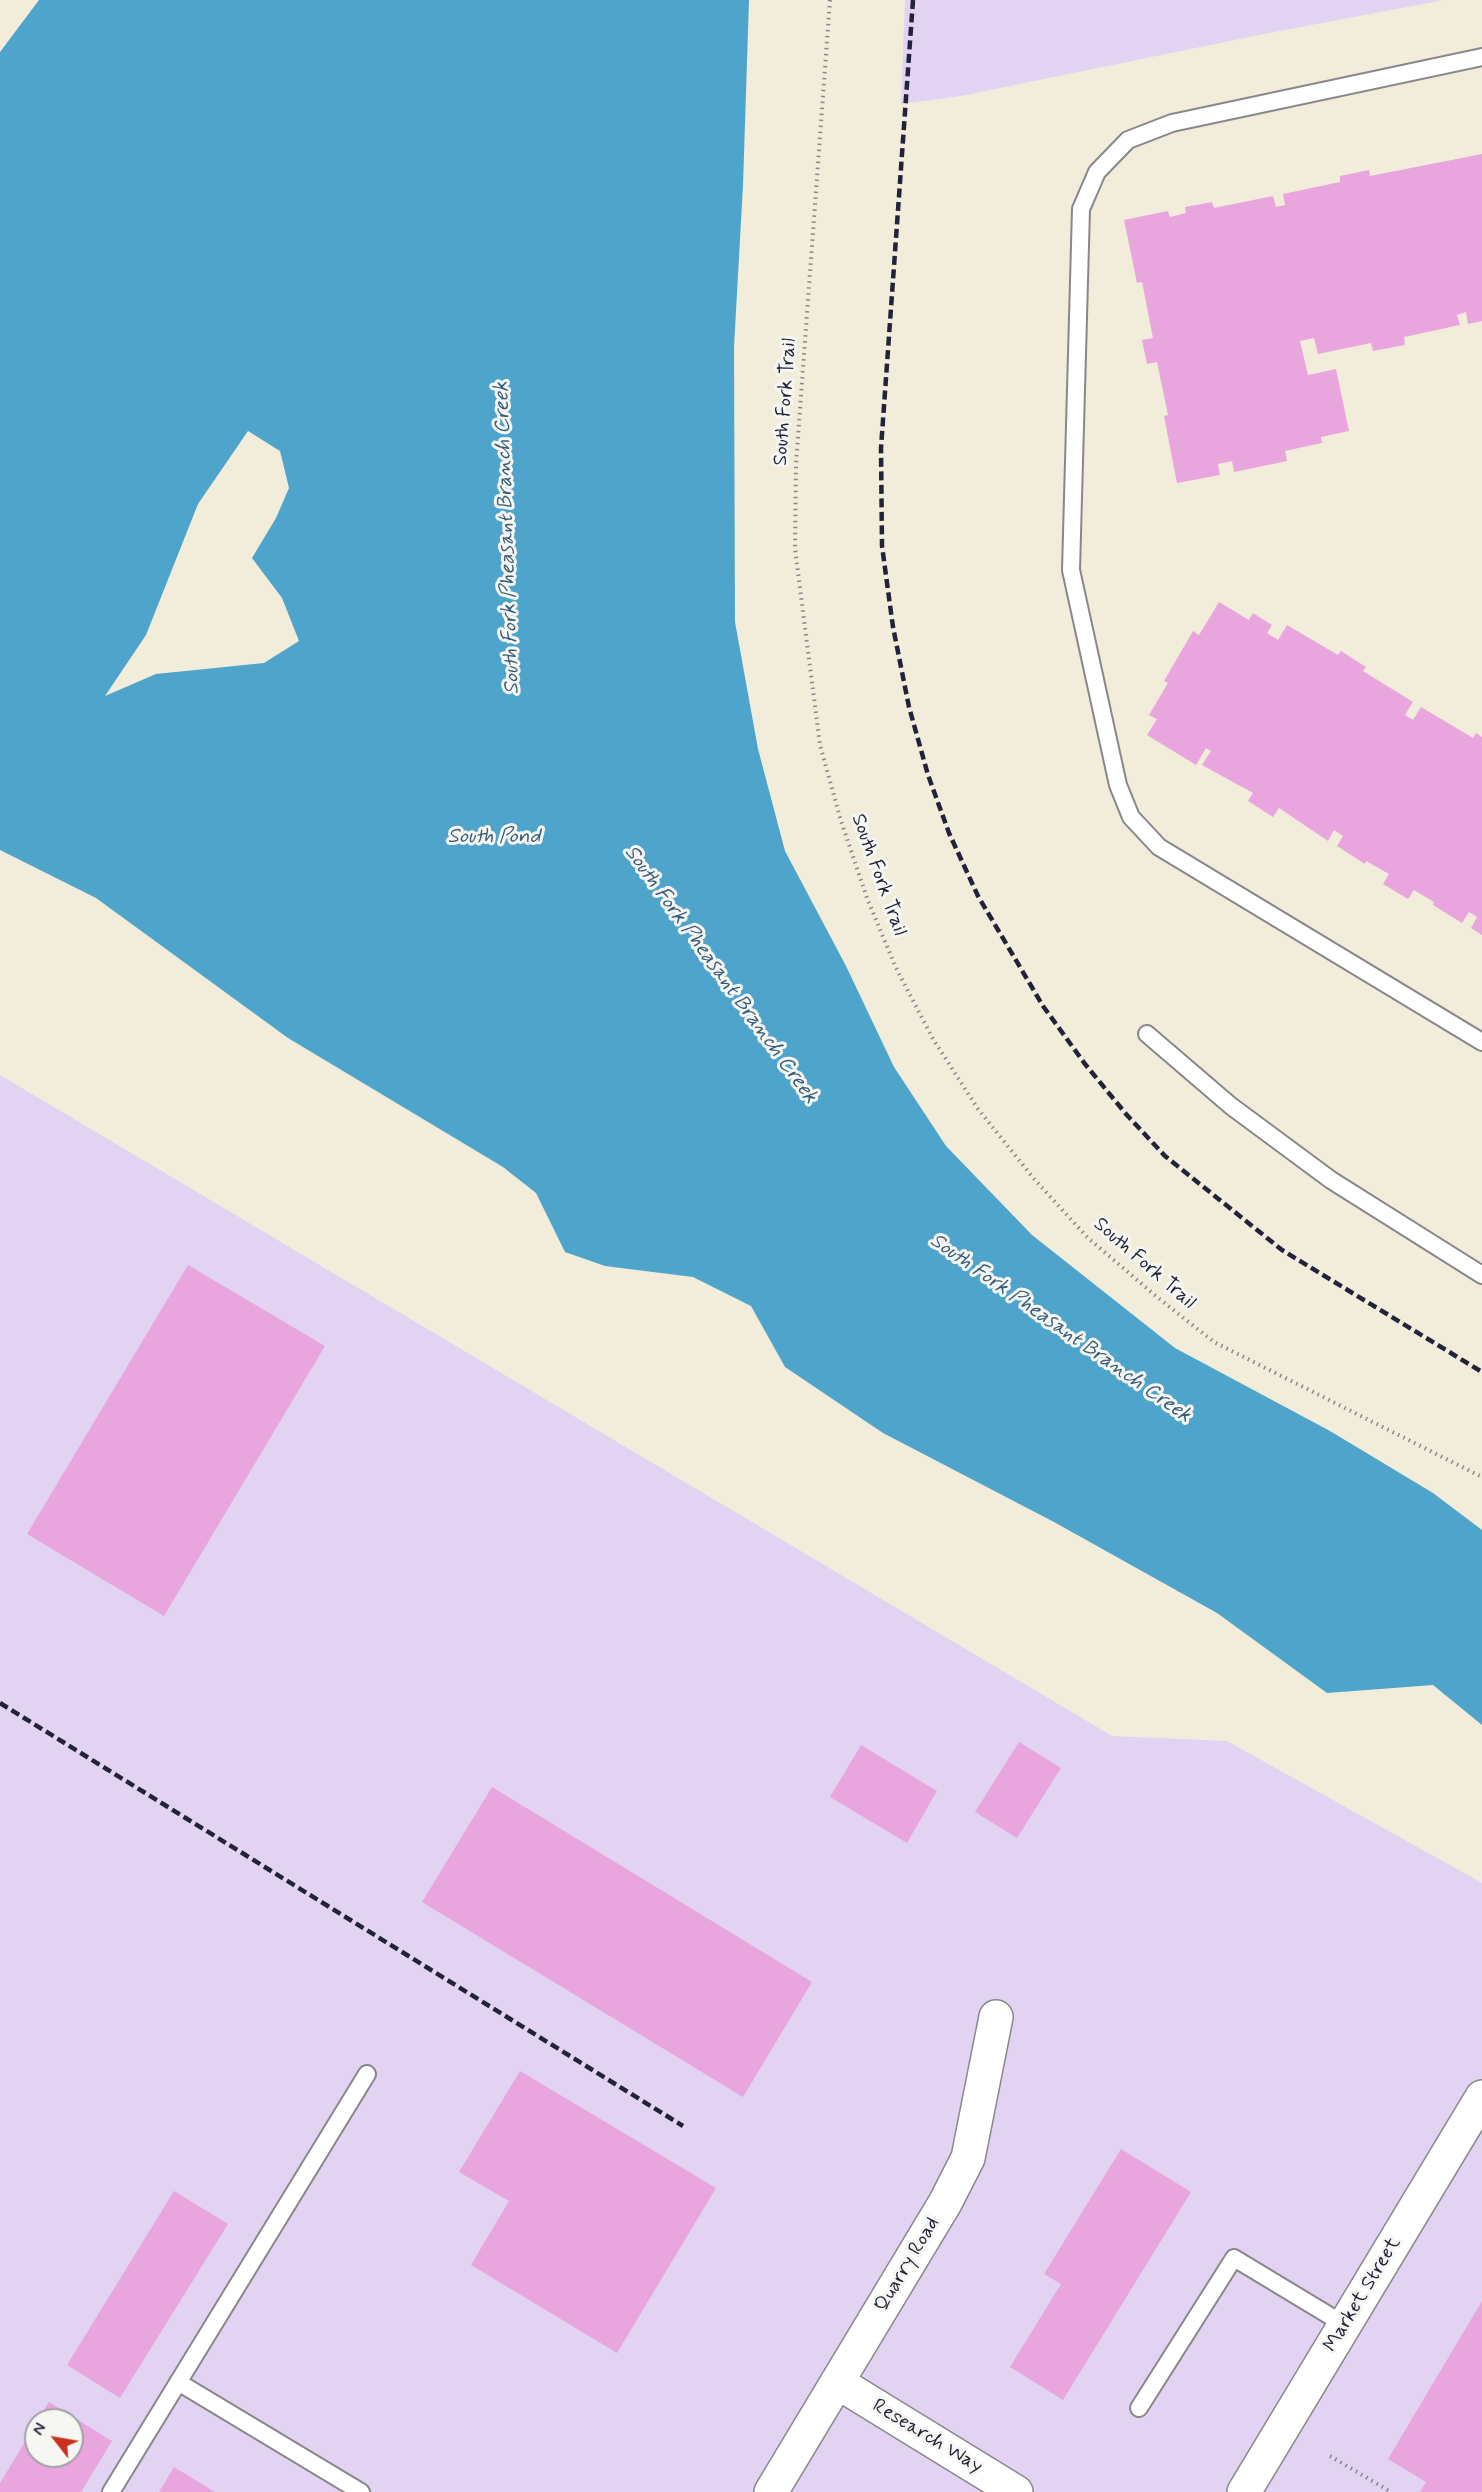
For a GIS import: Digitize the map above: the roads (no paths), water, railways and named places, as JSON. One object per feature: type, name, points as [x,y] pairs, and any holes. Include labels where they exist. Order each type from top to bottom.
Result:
[{"type":"street","name":"Quarry Road","points":[[771,2492],[945,2203],[968,2158],[996,2017]]},
{"type":"street","name":"Market Street","points":[[1244,2492],[1482,2097]]},
{"type":"street","name":"Research Way","points":[[837,2382],[1016,2492]]},
{"type":"lane","points":[[1482,57],[1172,123],[1128,140],[1097,172],[1081,210],[1071,570],[1118,785],[1131,817],[1159,847],[1482,1042]]},
{"type":"lane","points":[[1147,1034],[1230,1106],[1331,1180],[1482,1275]]},
{"type":"lane","points":[[111,2492],[367,2074]]},
{"type":"lane","points":[[1139,2408],[1234,2258],[1345,2325]]},
{"type":"lane","points":[[178,2382],[361,2492]]},
{"type":"water","name":"South Pond","points":[[39,0],[749,0],[743,185],[734,347],[735,622],[758,749],[785,851],[846,966],[894,1067],[946,1146],[1032,1235],[1175,1348],[1330,1431],[1433,1493],[1482,1530],[1482,1725],[1433,1685],[1327,1693],[1217,1613],[1054,1522],[883,1433],[785,1367],[751,1306],[693,1277],[605,1266],[565,1252],[536,1193],[503,1167],[288,1038],[96,898],[0,850],[0,52]],"holes":[[[248,431],[280,451],[289,488],[276,518],[252,558],[282,598],[299,641],[264,663],[156,674],[105,696],[146,635],[198,504]]]},
{"type":"railway","points":[[913,0],[881,448],[882,546],[893,627],[909,707],[928,775],[949,833],[978,896],[1043,1006],[1085,1064],[1126,1114],[1165,1156],[1282,1250],[1482,1372]]},
{"type":"railway","points":[[0,1703],[683,2126]]},
{"type":"water label","name":"South Fork Pheasant Branch Creek","points":[[508,538]]},
{"type":"water label","name":"South Fork Pheasant Branch Creek","points":[[720,975]]},
{"type":"water label","name":"South Fork Pheasant Branch Creek","points":[[1060,1329]]}]
